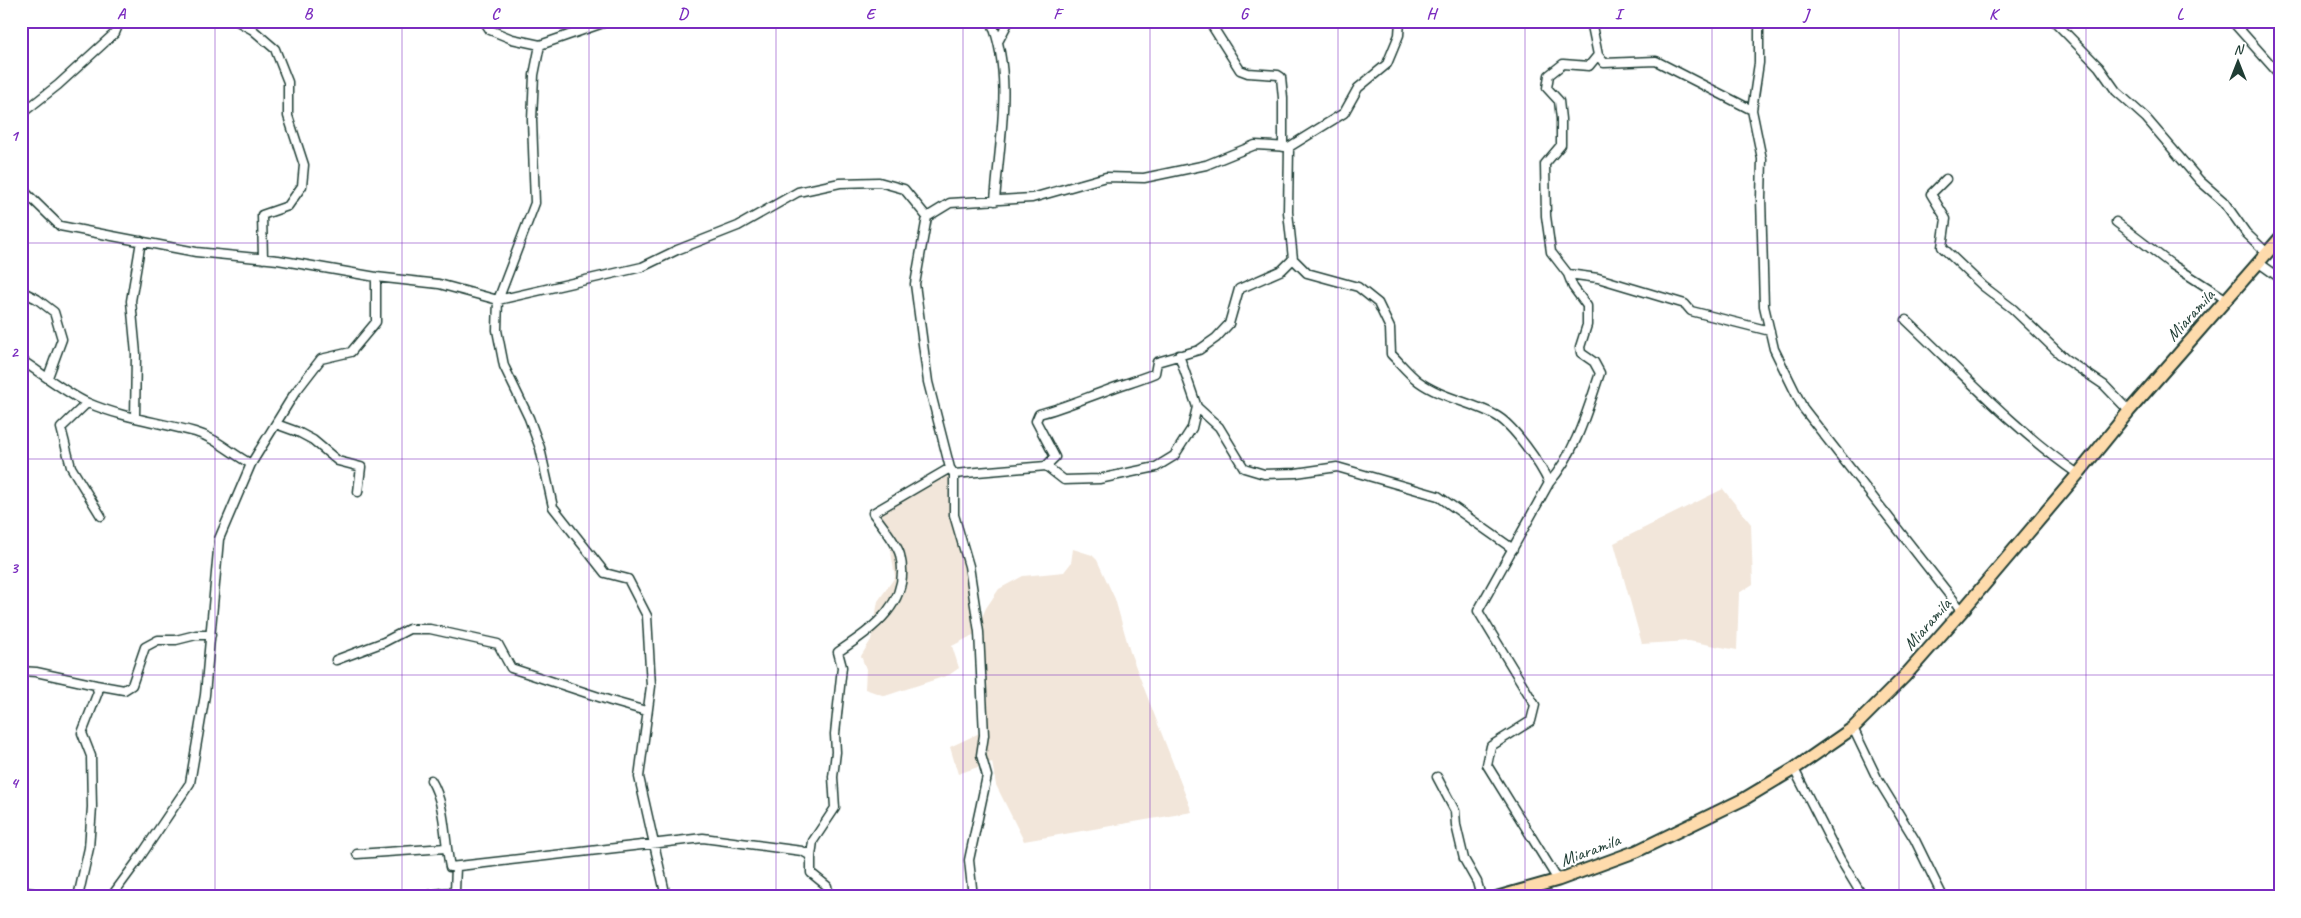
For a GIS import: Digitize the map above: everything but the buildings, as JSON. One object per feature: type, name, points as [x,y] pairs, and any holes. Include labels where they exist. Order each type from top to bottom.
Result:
[{"type":"main road","name":"Miaramila","points":[[1498,897],[1558,880],[1637,851],[1744,799],[1794,769],[1852,728],[1904,677],[1962,611],[2078,474],[2128,411],[2280,238]]},
{"type":"street","points":[[21,114],[115,33],[120,21]]},
{"type":"street","points":[[237,21],[253,30],[275,49],[288,82],[288,116],[304,165],[302,186],[288,206],[262,215],[262,258]]},
{"type":"street","points":[[484,21],[490,30],[512,39],[540,45],[608,21]]},
{"type":"street","points":[[991,21],[999,40],[1004,89],[995,201]]},
{"type":"street","points":[[999,40],[1008,21]]},
{"type":"street","points":[[1209,21],[1240,70],[1248,73],[1278,75],[1281,77],[1288,212],[1294,259],[1307,273],[1358,287],[1378,303],[1390,328],[1391,354],[1419,381],[1462,403],[1496,416],[1526,445],[1544,471],[1549,483]]},
{"type":"street","points":[[926,217],[950,202],[1032,198],[1106,177],[1144,178],[1198,167],[1255,145],[1286,147],[1344,113],[1358,88],[1387,64],[1398,35],[1400,21]]},
{"type":"street","points":[[1591,21],[1598,55],[1604,62],[1656,61],[1752,110]]},
{"type":"street","points":[[1759,21],[1758,63],[1752,110],[1762,159],[1761,198],[1764,306],[1774,349],[1803,408],[1962,611]]},
{"type":"street","points":[[2054,21],[2099,67],[2116,91],[2146,118],[2200,181],[2224,202],[2246,233],[2267,253]]},
{"type":"street","points":[[2232,21],[2280,75]]},
{"type":"street","points":[[540,45],[534,75],[533,102],[535,203],[498,300],[497,330],[504,366],[532,426],[540,448],[553,507],[605,573],[628,580],[647,616],[651,686],[646,711],[639,777],[666,897]]},
{"type":"street","points":[[1558,880],[1487,765],[1492,746],[1531,721],[1535,705],[1478,611],[1549,483],[1560,470],[1577,440],[1600,372],[1594,362],[1581,353],[1580,347],[1587,325],[1587,306],[1573,287],[1568,274],[1551,252],[1546,216],[1545,164],[1561,145],[1559,101],[1546,88],[1549,74],[1563,64],[1589,66],[1598,55]]},
{"type":"street","points":[[1946,179],[1931,194],[1946,219],[1942,247],[1982,286],[2012,309],[2064,358],[2104,385],[2128,411]]},
{"type":"street","points":[[21,188],[60,226],[196,252],[262,258],[376,278],[439,284],[498,300],[642,267],[677,250],[738,226],[798,192],[840,183],[879,182],[904,189],[926,217],[915,284],[928,382],[952,471],[954,515],[969,566],[979,632],[984,735],[981,755],[987,776],[969,860],[973,897]]},
{"type":"street","points":[[2116,222],[2171,264],[2227,300]]},
{"type":"street","points":[[135,418],[136,354],[131,301],[142,241]]},
{"type":"street","points":[[1046,466],[1055,457],[1036,420],[1039,414],[1140,380],[1156,372],[1157,362],[1200,350],[1229,324],[1239,289],[1282,270],[1294,259]]},
{"type":"street","points":[[2259,263],[2280,278]]},
{"type":"street","points":[[1568,274],[1598,278],[1685,304],[1691,311],[1770,331]]},
{"type":"street","points":[[111,897],[190,783],[205,695],[219,539],[251,464],[294,394],[321,359],[350,352],[376,322],[376,278]]},
{"type":"street","points":[[21,291],[37,299],[54,312],[57,321],[62,338],[48,377]]},
{"type":"street","points":[[1906,320],[2012,421],[2054,458],[2078,474]]},
{"type":"street","points":[[1179,355],[1197,407],[1219,427],[1244,468],[1264,474],[1296,473],[1337,467],[1438,496],[1513,549]]},
{"type":"street","points":[[21,360],[87,403],[135,418],[196,432],[218,442],[234,455],[251,464]]},
{"type":"street","points":[[87,403],[61,428],[70,466],[101,516]]},
{"type":"street","points":[[829,897],[827,886],[811,873],[811,856],[813,841],[835,808],[833,777],[836,752],[835,734],[842,667],[838,652],[886,615],[898,594],[901,576],[900,554],[873,512],[952,471],[1046,466],[1064,480],[1099,479],[1156,467],[1174,456],[1192,428],[1197,407]]},
{"type":"street","points":[[276,424],[313,440],[338,461],[361,467],[358,492]]},
{"type":"street","points":[[336,660],[384,642],[409,629],[430,629],[498,644],[511,668],[646,711]]},
{"type":"street","points":[[21,671],[36,672],[124,690],[132,684],[145,648],[158,640],[176,640],[196,635],[211,635]]},
{"type":"street","points":[[78,897],[89,848],[92,807],[91,756],[82,733],[98,692],[96,684]]},
{"type":"street","points":[[1852,728],[1877,778],[1915,840],[1943,897]]},
{"type":"street","points":[[1794,769],[1836,851],[1863,897]]},
{"type":"street","points":[[1437,777],[1455,811],[1456,825],[1464,859],[1477,882],[1481,897]]},
{"type":"street","points":[[431,780],[436,788],[444,824],[450,867],[703,838],[730,840],[802,851],[811,856]]},
{"type":"street","points":[[357,854],[446,848]]},
{"type":"street","points":[[419,897],[455,891],[456,867]]},
{"type":"street","points":[[21,891],[53,897]]},
{"type":"shaded area","points":[[954,474],[954,515],[979,632],[952,646],[959,668],[949,675],[885,696],[865,689],[866,669],[861,656],[871,640],[878,601],[895,577],[889,538],[879,523],[875,507],[921,482]]},
{"type":"shaded area","points":[[1723,489],[1751,524],[1753,584],[1739,593],[1737,650],[1689,641],[1642,644],[1614,543]]},
{"type":"shaded area","points":[[1073,549],[1092,555],[1097,560],[1115,599],[1130,652],[1192,812],[1024,841],[996,785],[992,762],[958,774],[950,747],[988,729],[988,698],[984,671],[981,619],[986,608],[999,589],[1023,576],[1064,572],[1071,563]]}]
